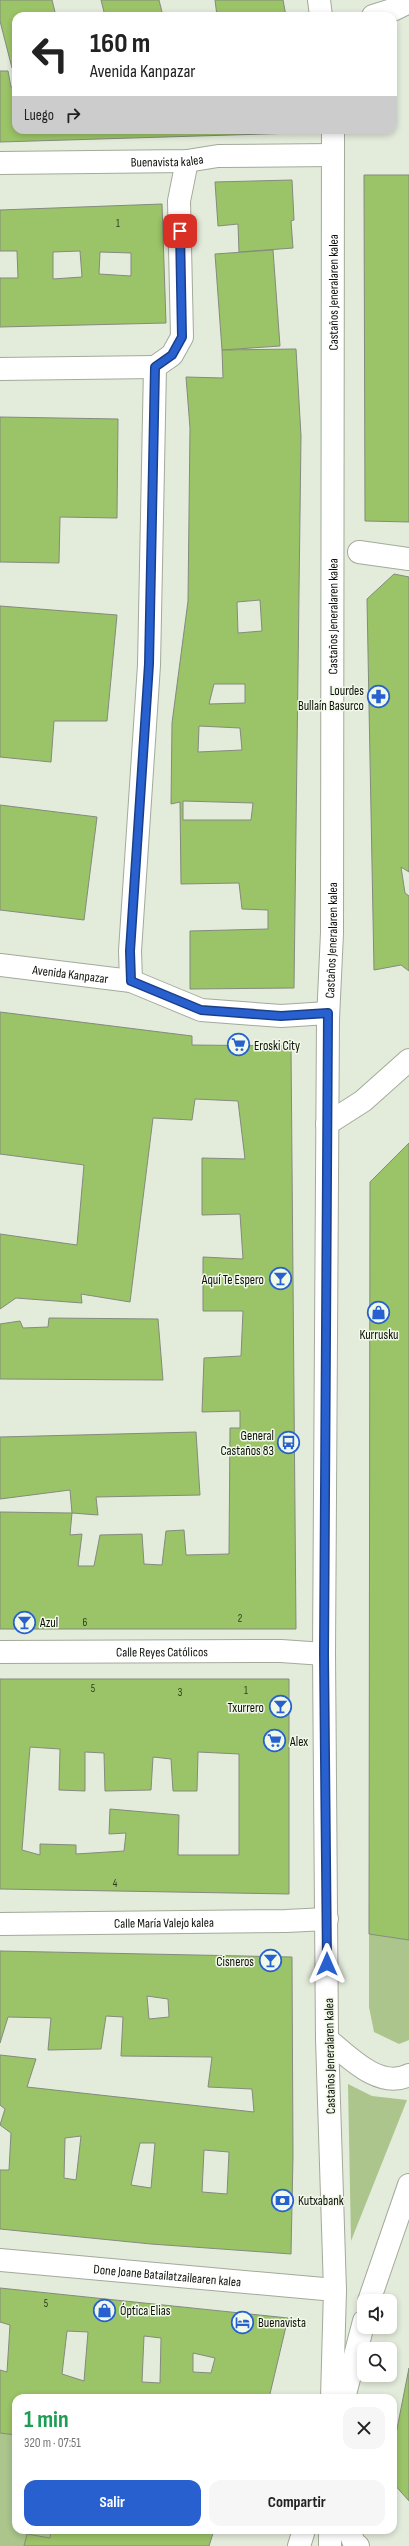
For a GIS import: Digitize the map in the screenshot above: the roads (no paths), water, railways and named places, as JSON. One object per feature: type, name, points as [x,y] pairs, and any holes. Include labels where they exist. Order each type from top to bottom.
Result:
[{"type":"street","points":[[319,0],[321,12]]},
{"type":"street","points":[[386,12],[409,2]]},
{"type":"street","name":"Castaños Jeneralaren kalea","points":[[332,2394],[335,2290],[328,2039],[324,1654],[328,1013],[332,933],[333,134]]},
{"type":"street","name":"Buenavista kalea","points":[[0,163],[187,161],[218,156],[333,155]]},
{"type":"street","points":[[0,369],[155,367],[172,355],[182,337],[179,201],[187,161]]},
{"type":"street","points":[[131,981],[130,951],[149,664],[155,367]]},
{"type":"street","points":[[359,552],[409,559]]},
{"type":"street","name":"Avenida Kanpazar","points":[[0,965],[131,981],[201,1010],[281,1016],[328,1013]]},
{"type":"street","points":[[327,1124],[363,1101],[409,1060]]},
{"type":"street","name":"Calle Reyes Católicos","points":[[0,1652],[281,1651],[324,1654]]},
{"type":"street","name":"Calle María Valejo kalea","points":[[0,1924],[286,1922],[327,1919]]},
{"type":"street","points":[[328,2039],[358,2064],[382,2078],[403,2078],[409,2075]]},
{"type":"street","points":[[371,2294],[409,2185]]},
{"type":"street","name":"Done Joane Batailatzailearen kalea","points":[[0,2260],[335,2290]]},
{"type":"street","points":[[345,2394],[361,2334]]},
{"type":"street","points":[[299,2546],[303,2534]]},
{"type":"street","points":[[330,2534],[330,2546]]},
{"type":"street","points":[[351,2534],[354,2543],[358,2546]]},
{"type":"place","name":"Lourdes Bullaín Basurco","points":[[379,697]]},
{"type":"place","name":"Eroski City","points":[[239,1045]]},
{"type":"place","name":"Aquí Te Espero","points":[[280,1279]]},
{"type":"place","name":"Kurrusku","points":[[379,1312]]},
{"type":"place","name":"General Castaños 83","points":[[289,1442]]},
{"type":"place","name":"Azul","points":[[25,1622]]},
{"type":"place","name":"Txurrero","points":[[280,1707]]},
{"type":"place","name":"Alex","points":[[275,1741]]},
{"type":"place","name":"Cisneros","points":[[270,1961]]},
{"type":"place","name":"Kutxabank","points":[[283,2200]]},
{"type":"place","name":"Óptica Elias","points":[[105,2310]]},
{"type":"place","name":"Buenavista","points":[[242,2322]]}]
